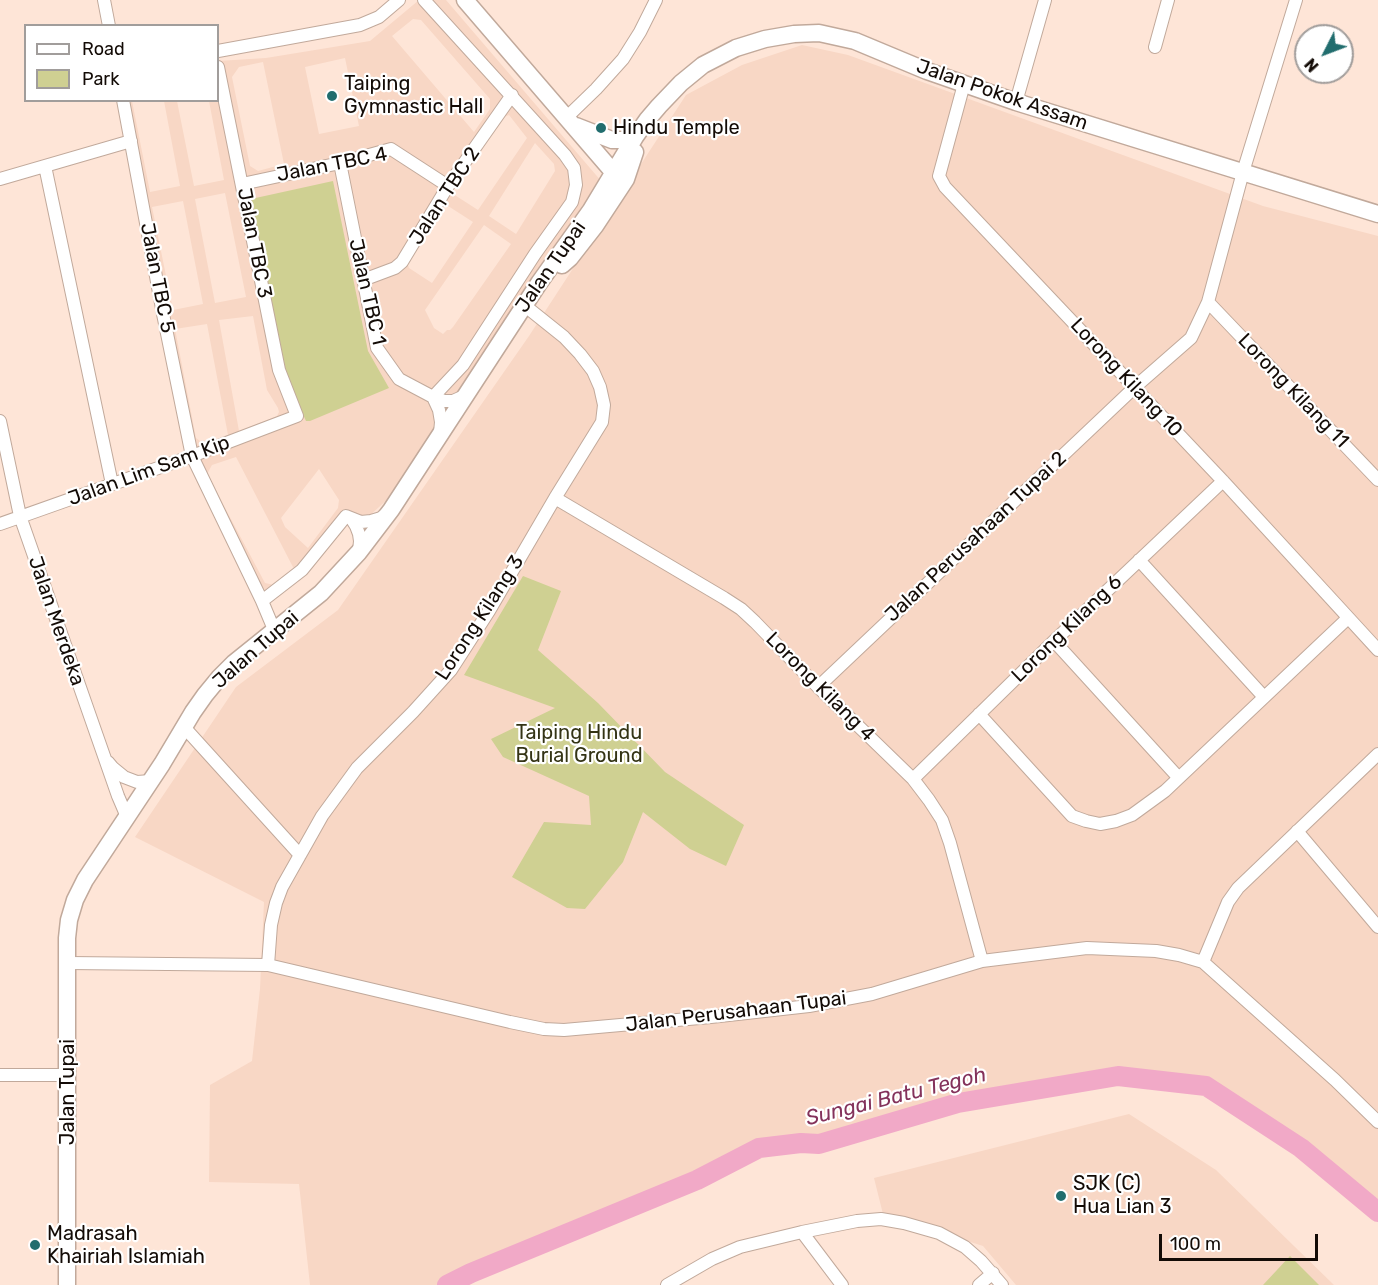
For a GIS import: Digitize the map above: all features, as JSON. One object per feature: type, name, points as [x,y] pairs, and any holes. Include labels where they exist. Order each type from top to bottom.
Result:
[{"type":"main road","points":[[465,0],[614,173]]},
{"type":"main road","name":"Jalan Pokok Assam","points":[[647,120],[681,83],[703,65],[736,48],[765,39],[819,33],[855,41],[927,71],[1016,102],[1378,214]]},
{"type":"main road","points":[[539,283],[570,258],[595,226],[626,179],[647,120]]},
{"type":"main road","name":"Jalan Tupai","points":[[67,1285],[67,939],[69,920],[75,900],[85,880],[151,781],[199,703],[219,678],[234,663],[321,593],[358,552],[391,510],[524,305],[591,210],[647,120]]},
{"type":"main road","points":[[570,121],[612,140],[635,137]]},
{"type":"street","points":[[104,0],[109,24]]},
{"type":"street","points":[[219,51],[360,25],[379,17],[399,0]]},
{"type":"street","points":[[424,0],[565,154],[574,168],[576,185],[572,202],[463,365],[433,398]]},
{"type":"street","points":[[570,121],[623,59],[656,0]]},
{"type":"street","points":[[1016,102],[1045,0]]},
{"type":"street","points":[[1155,47],[1167,0]]},
{"type":"street","name":"Jalan Perusahaan Tupai 2","points":[[818,687],[1135,387],[1191,338],[1208,302],[1243,172],[1296,0]]},
{"type":"street","name":"Jalan TBC 3","points":[[219,73],[279,370],[297,417]]},
{"type":"street","name":"Lorong Kilang 10","points":[[964,84],[939,176],[945,187],[1223,481],[1378,650]]},
{"type":"street","name":"Jalan TBC 2","points":[[363,280],[395,268],[402,261],[448,186],[512,95]]},
{"type":"street","name":"Jalan TBC 5","points":[[123,102],[192,456],[275,632]]},
{"type":"street","points":[[0,179],[131,141]]},
{"type":"street","name":"Jalan TBC 4","points":[[242,184],[340,163],[391,149],[448,186]]},
{"type":"street","name":"Jalan TBC 1","points":[[340,163],[377,348],[399,379],[433,398]]},
{"type":"street","points":[[45,166],[112,484]]},
{"type":"street","name":"Lorong Kilang 11","points":[[1208,302],[1378,480]]},
{"type":"street","name":"Lorong Kilang 3","points":[[268,965],[271,925],[276,903],[282,887],[322,816],[357,768],[451,670],[603,422],[604,405],[593,371],[564,337],[524,305]]},
{"type":"street","points":[[433,398],[453,401],[464,396]]},
{"type":"street","points":[[433,398],[440,410],[440,435]]},
{"type":"street","name":"Jalan Lim Sam Kip","points":[[0,524],[297,417]]},
{"type":"street","name":"Jalan Merdeka","points":[[0,421],[1,436],[20,516],[103,755],[127,817]]},
{"type":"street","name":"Lorong Kilang 6","points":[[913,779],[1223,481]]},
{"type":"street","name":"Lorong Kilang 4","points":[[555,498],[741,609],[913,779],[942,820],[982,961]]},
{"type":"street","points":[[262,601],[302,570],[346,516],[361,522],[371,521],[381,518],[391,510]]},
{"type":"street","points":[[351,518],[360,541],[358,552]]},
{"type":"street","points":[[1139,560],[1264,697]]},
{"type":"street","points":[[979,714],[1072,816],[1086,822],[1100,824],[1116,822],[1132,815],[1165,791],[1348,618]]},
{"type":"street","points":[[1054,641],[1178,777]]},
{"type":"street","points":[[184,727],[300,855]]},
{"type":"street","points":[[1203,962],[1228,902],[1238,888],[1378,754]]},
{"type":"street","points":[[103,755],[124,777],[137,782],[151,781]]},
{"type":"street","points":[[1297,831],[1378,927]]},
{"type":"street","name":"Jalan Perusahaan Tupai","points":[[68,963],[268,965],[510,1022],[544,1029],[564,1030],[809,1006],[872,994],[982,961],[1087,948],[1156,951],[1203,962],[1335,1080],[1378,1122]]},
{"type":"street","points":[[0,1075],[68,1075]]},
{"type":"street","points":[[666,1285],[685,1281],[712,1259],[740,1247],[857,1221],[881,1219],[939,1233],[965,1247],[981,1260],[1002,1285]]},
{"type":"street","points":[[802,1232],[842,1285]]},
{"type":"street","points":[[979,1285],[993,1273]]},
{"type":"shaded area","points":[[419,0],[446,0],[602,182],[391,496],[367,518],[345,511],[305,565],[265,596],[197,455],[127,102],[132,102],[150,192],[180,186],[164,102],[177,102],[194,186],[224,180],[209,102],[219,102],[219,61],[266,58],[370,41]],"holes":[[[413,19],[421,20],[490,99],[490,109],[474,132],[392,36]],[[345,58],[359,126],[319,134],[305,67]],[[263,62],[284,164],[258,171],[250,166],[232,77],[239,67]],[[509,115],[527,138],[478,210],[450,192],[499,119]],[[535,143],[554,164],[555,171],[516,234],[489,216]],[[225,193],[246,297],[215,303],[195,199]],[[183,201],[203,304],[173,310],[152,207]],[[445,204],[473,222],[432,283],[409,268],[407,262]],[[484,225],[511,244],[453,327],[443,334],[434,328],[425,310]],[[253,316],[267,390],[279,412],[277,416],[239,431],[219,320]],[[207,324],[228,435],[204,444],[196,438],[175,329]],[[236,457],[294,569],[274,585],[265,583],[207,474],[212,465]],[[319,469],[339,500],[338,508],[308,548],[285,527],[281,518]]]},
{"type":"shaded area","points":[[802,45],[848,55],[1263,206],[1378,236],[1378,1221],[1205,1081],[1122,1072],[958,1103],[801,1143],[759,1148],[444,1285],[310,1285],[299,1184],[209,1182],[210,1085],[252,1061],[260,989],[264,902],[135,837],[236,687],[338,610],[529,336],[686,95],[742,65]]},
{"type":"shaded area","name":"SJK (C) Hua Lian 3","points":[[1129,1114],[1216,1170],[1334,1285],[1016,1285],[983,1246],[883,1214],[874,1178]]},
{"type":"green space","points":[[333,181],[368,351],[389,388],[306,421],[283,370],[251,199]]},
{"type":"green space","name":"Taiping Hindu Burial Ground","points":[[523,576],[561,591],[538,650],[598,703],[665,772],[744,825],[726,866],[690,849],[643,812],[623,862],[585,909],[567,908],[512,877],[544,822],[591,825],[589,796],[503,757],[491,739],[555,708],[464,675]]},
{"type":"green space","points":[[1290,1256],[1319,1285],[1263,1285]]},
{"type":"waterway","name":"Sungai Batu Tegoh","points":[[447,1285],[697,1180],[759,1148],[801,1143],[819,1144],[958,1103],[1118,1076],[1206,1086],[1301,1148],[1378,1212]]},
{"type":"place","name":"Taiping Gymnastic Hall","points":[[332,96]]},
{"type":"place","name":"Hindu Temple","points":[[601,128]]},
{"type":"place","name":"SJK (C) Hua Lian 3","points":[[1061,1196]]},
{"type":"place","name":"Madrasah Khairiah Islamiah","points":[[35,1245]]}]
